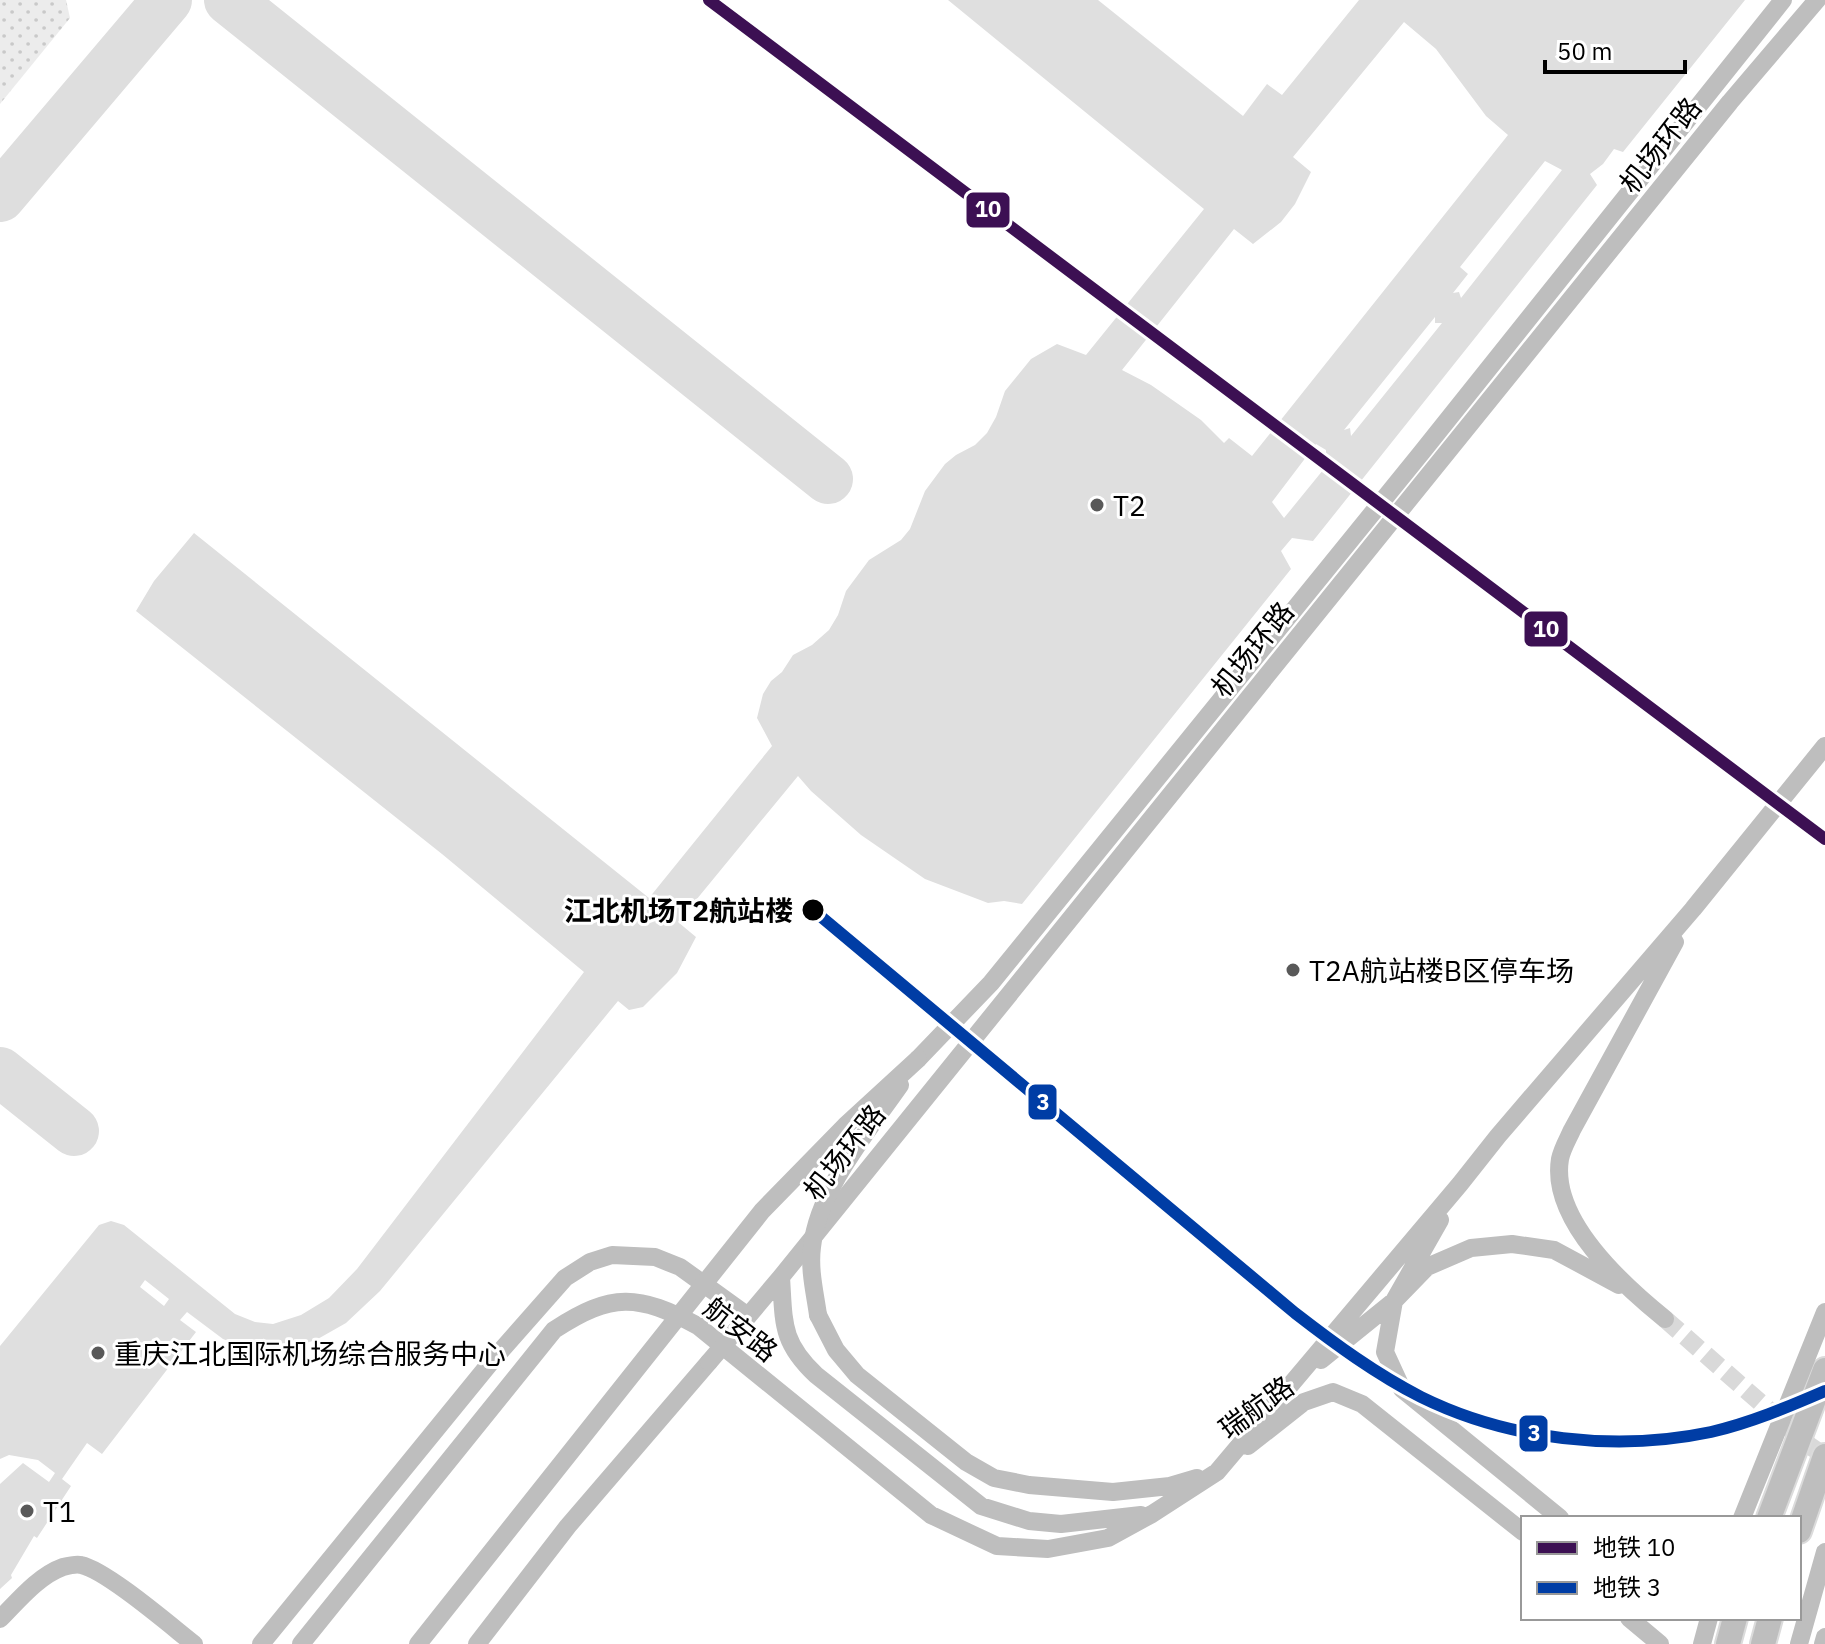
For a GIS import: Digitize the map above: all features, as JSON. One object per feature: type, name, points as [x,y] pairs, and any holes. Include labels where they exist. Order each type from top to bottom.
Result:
[{"type":"highway","points":[[1770,1516],[1825,1370]]},
{"type":"highway","points":[[1801,1525],[1825,1456]]},
{"type":"highway","points":[[1728,1644],[1734,1620]]},
{"type":"highway","points":[[1763,1644],[1769,1620]]},
{"type":"street","name":"机场环路","points":[[918,1059],[991,983],[1422,452],[1783,0]]},
{"type":"street","name":"机场环路","points":[[477,1644],[568,1526],[781,1277],[1730,102],[1817,0]]},
{"type":"street","points":[[781,1277],[787,1334],[797,1358],[981,1506],[1029,1521],[1061,1524],[1152,1514],[1217,1472],[1693,909],[1825,746]]},
{"type":"street","points":[[1665,1319],[1629,1290],[1593,1249],[1561,1189],[1560,1158],[1572,1130],[1693,909]]},
{"type":"street","points":[[918,1059],[839,1174],[823,1208],[812,1245],[818,1315],[836,1350],[857,1375],[966,1462],[994,1478],[1029,1485],[1113,1492],[1170,1486],[1217,1472]]},
{"type":"street","points":[[418,1644],[762,1211],[845,1126],[918,1059]]},
{"type":"street","points":[[1460,1184],[1394,1301],[1385,1352],[1402,1389],[1558,1516]]},
{"type":"street","points":[[1287,1387],[1394,1301],[1427,1267],[1471,1248],[1512,1244],[1554,1250],[1629,1290]]},
{"type":"street","name":"航安路","points":[[261,1644],[491,1362],[565,1278],[590,1262],[612,1255],[655,1257],[680,1267],[748,1316]]},
{"type":"street","name":"航安路","points":[[301,1644],[554,1330],[579,1314],[611,1301],[645,1302],[698,1326],[931,1515],[997,1546],[1048,1549],[1108,1538],[1152,1514]]},
{"type":"street","points":[[1743,1516],[1825,1312]]},
{"type":"street","name":"瑞航路","points":[[1217,1472],[1304,1402],[1333,1392],[1362,1404],[1521,1530]]},
{"type":"street","points":[[1799,1644],[1825,1552]]},
{"type":"street","points":[[0,1619],[49,1575],[64,1567],[80,1565],[120,1587],[194,1644]]},
{"type":"street","points":[[1631,1620],[1660,1644]]},
{"type":"street","points":[[1702,1644],[1708,1620]]},
{"type":"street","points":[[1823,1644],[1825,1637]]},
{"type":"shaded area","points":[[0,0],[66,0],[70,18],[0,104]]},
{"type":"building","name":"T2","points":[[948,0],[1098,0],[1243,116],[1267,84],[1282,95],[1359,0],[1745,0],[1623,152],[1614,149],[1603,164],[1590,174],[1597,185],[1313,541],[1292,538],[1281,551],[1291,569],[1022,904],[1004,901],[988,903],[925,879],[861,835],[798,776],[678,922],[696,937],[677,973],[643,1007],[629,1010],[618,1001],[380,1291],[346,1323],[316,1340],[282,1350],[254,1351],[223,1339],[187,1312],[180,1320],[196,1332],[102,1454],[87,1443],[62,1479],[71,1486],[37,1538],[34,1536],[12,1578],[0,1589],[0,1484],[23,1463],[49,1482],[55,1473],[38,1460],[9,1455],[0,1459],[0,1346],[99,1225],[111,1221],[124,1225],[235,1314],[255,1322],[273,1324],[301,1315],[329,1298],[357,1269],[584,972],[442,854],[136,611],[154,581],[194,533],[649,898],[772,746],[757,718],[763,694],[771,681],[782,672],[793,655],[812,645],[829,630],[846,591],[869,560],[901,540],[910,529],[925,491],[945,464],[975,445],[987,433],[1005,391],[1031,359],[1057,344],[1086,355],[1204,209]],"holes":[[[1404,22],[1436,49],[1486,116],[1508,135],[1252,456],[1229,438],[1224,443],[1201,420],[1151,385],[1122,370],[1234,229],[1253,244],[1281,222],[1295,204],[1311,172],[1293,157]],[[1545,161],[1562,170],[1461,298],[1459,292],[1453,293],[1468,274],[1460,267]],[[1435,317],[1435,323],[1442,323],[1351,436],[1350,428],[1344,430]],[[1316,444],[1326,450],[1326,459],[1332,459],[1284,518],[1272,502]],[[145,1280],[169,1299],[164,1306],[140,1287]]]},
{"type":"taxiway","points":[[0,197],[167,0]]},
{"type":"taxiway","points":[[229,0],[828,479]]},
{"type":"taxiway","points":[[0,1072],[74,1131]]},
{"type":"tunnel","points":[[1665,1319],[1825,1456]]},
{"type":"metro line","name":"10","points":[[709,0],[1825,839]]},
{"type":"metro line","name":"3","points":[[813,910],[1295,1313],[1356,1358],[1421,1397],[1455,1412],[1526,1432],[1600,1441],[1638,1441],[1675,1438],[1726,1428],[1825,1391]]},
{"type":"place","name":"T2","points":[[1097,505]]},
{"type":"place","name":"江北机场T2航站楼","points":[[813,910]]},
{"type":"place","name":"T2A航站楼B区停车场","points":[[1293,970]]},
{"type":"place","name":"重庆江北国际机场综合服务中心","points":[[98,1353]]},
{"type":"place","name":"T1","points":[[27,1511]]}]
